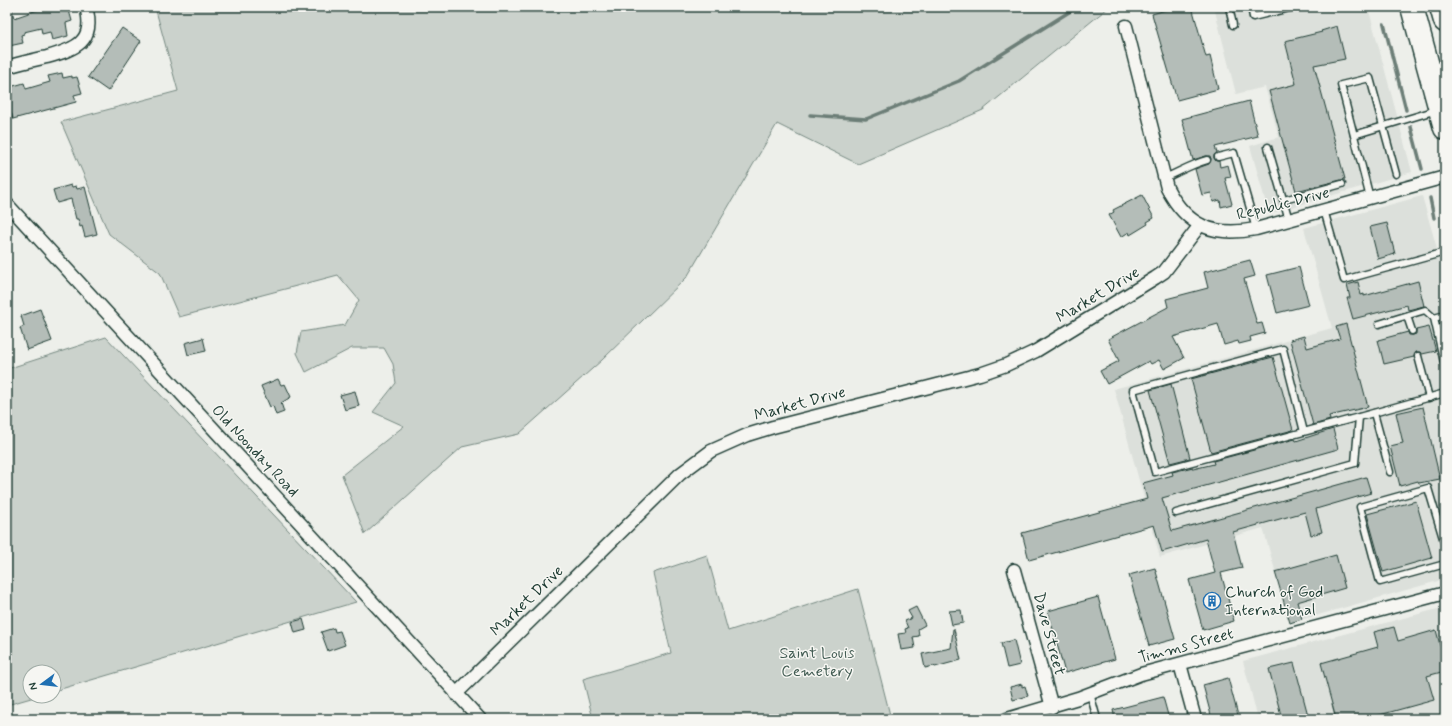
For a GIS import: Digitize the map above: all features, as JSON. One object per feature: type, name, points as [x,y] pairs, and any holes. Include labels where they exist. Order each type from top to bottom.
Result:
[{"type":"highway","points":[[1412,7],[1442,118]]},
{"type":"highway","points":[[1441,7],[1445,21]]},
{"type":"street","points":[[7,67],[60,53],[76,47],[86,36],[88,29],[89,21],[86,7]]},
{"type":"street","name":"Republic Drive","points":[[1126,26],[1168,188],[1177,206],[1185,215],[1200,225],[1211,230],[1229,233],[1256,229],[1445,177]]},
{"type":"street","name":"Old Noonday Road","points":[[7,204],[480,719]]},
{"type":"street","name":"Market Drive","points":[[456,694],[680,474],[711,451],[732,440],[773,427],[980,374],[1006,365],[1052,342],[1156,278],[1166,269],[1200,225]]},
{"type":"street","name":"Dave Street","points":[[1014,570],[1052,707]]},
{"type":"street","name":"Timms Street","points":[[1007,719],[1052,707],[1141,674],[1445,593]]},
{"type":"street","points":[[1180,664],[1195,719]]},
{"type":"lane","points":[[1229,7],[1233,25]]},
{"type":"lane","points":[[1251,7],[1253,17],[1294,7]]},
{"type":"lane","points":[[1370,198],[1341,86],[1370,78],[1396,174]]},
{"type":"lane","points":[[1354,135],[1383,126],[1442,118]]},
{"type":"lane","points":[[1268,147],[1290,220]]},
{"type":"lane","points":[[1218,157],[1234,153],[1256,229]]},
{"type":"lane","points":[[1165,178],[1185,169],[1192,164],[1207,160]]},
{"type":"lane","points":[[1284,200],[1342,184]]},
{"type":"lane","points":[[1324,210],[1344,280],[1445,252]]},
{"type":"lane","points":[[1379,324],[1425,310],[1434,318],[1445,366]]},
{"type":"lane","points":[[1407,316],[1412,331]]},
{"type":"lane","points":[[1434,318],[1445,316]]},
{"type":"lane","points":[[1304,432],[1282,349],[1133,390],[1155,472],[1304,432],[1374,413],[1445,393]]},
{"type":"lane","points":[[1418,356],[1429,398]]},
{"type":"lane","points":[[1374,413],[1390,472]]},
{"type":"lane","points":[[1176,512],[1355,463],[1359,417]]},
{"type":"lane","points":[[1445,545],[1442,527],[1428,488],[1360,507],[1380,582],[1445,564]]},
{"type":"lane","points":[[1090,694],[1097,719]]},
{"type":"shaded area","points":[[1214,7],[1368,7],[1412,172],[1269,214],[1250,146],[1279,137],[1265,87],[1236,94]]},
{"type":"shaded area","points":[[1422,196],[1436,245],[1445,293],[1445,579],[1290,623],[1263,528],[1160,557],[1114,389],[1332,328],[1304,228]]},
{"type":"shaded area","points":[[1445,607],[1445,719],[1258,719],[1243,661]]},
{"type":"green space","points":[[155,7],[1109,7],[983,110],[858,164],[777,124],[687,277],[602,360],[519,434],[462,447],[365,534],[342,475],[404,426],[373,412],[396,383],[393,364],[384,348],[352,348],[306,372],[297,353],[301,332],[345,325],[359,300],[338,275],[179,317],[160,273],[109,234],[61,122],[178,91]]},
{"type":"green space","points":[[106,337],[356,602],[62,689],[62,664],[22,664],[22,701],[7,705],[7,369]]},
{"type":"green space","name":"Saint Louis Cemetery","points":[[707,555],[728,631],[858,589],[891,719],[593,719],[583,679],[671,653],[653,573]]},
{"type":"building","points":[[7,7],[11,7],[14,18],[46,7],[68,7],[72,21],[66,23],[68,36],[52,40],[50,32],[42,34],[41,28],[24,32],[24,34],[21,35],[23,43],[9,46],[7,39]]},
{"type":"building","points":[[1176,7],[1192,7],[1206,57],[1210,56],[1218,89],[1177,100],[1152,14]]},
{"type":"building","points":[[1337,26],[1345,59],[1314,65],[1345,179],[1296,191],[1269,91],[1296,84],[1285,41],[1322,32],[1321,31]]},
{"type":"building","points":[[122,28],[141,41],[108,91],[88,77]]},
{"type":"building","points":[[62,73],[63,78],[72,76],[72,78],[77,77],[82,93],[74,95],[76,102],[13,119],[11,112],[7,113],[7,94],[11,92],[10,87],[24,83],[26,89],[50,82],[48,76]]},
{"type":"building","points":[[1249,101],[1258,136],[1215,147],[1217,153],[1214,155],[1214,158],[1216,161],[1219,161],[1220,167],[1228,165],[1231,177],[1225,178],[1232,204],[1221,207],[1220,200],[1213,202],[1211,193],[1202,195],[1195,169],[1209,164],[1211,159],[1210,156],[1206,156],[1193,160],[1182,119]]},
{"type":"building","points":[[71,185],[72,187],[76,186],[77,189],[85,187],[97,234],[85,237],[82,226],[80,227],[78,219],[76,219],[71,199],[57,203],[53,190]]},
{"type":"building","points":[[1142,195],[1154,218],[1147,222],[1148,224],[1130,235],[1129,232],[1121,237],[1109,215],[1114,212],[1113,210]]},
{"type":"building","points":[[1387,223],[1395,254],[1378,259],[1370,227]]},
{"type":"building","points":[[1250,260],[1255,276],[1244,279],[1257,324],[1262,323],[1265,333],[1250,337],[1251,341],[1239,344],[1238,341],[1224,345],[1218,324],[1173,337],[1184,358],[1164,369],[1159,360],[1151,364],[1149,361],[1107,384],[1100,371],[1119,361],[1108,339],[1168,307],[1166,299],[1208,288],[1204,272]]},
{"type":"building","points":[[1299,267],[1309,305],[1277,313],[1267,275]]},
{"type":"building","points":[[1418,281],[1424,306],[1408,310],[1407,305],[1353,319],[1347,298],[1350,298],[1347,285],[1358,282],[1361,295],[1364,294],[1364,296]]},
{"type":"building","points":[[40,309],[52,341],[27,350],[20,328],[24,326],[21,316]]},
{"type":"building","points":[[1346,324],[1368,407],[1329,416],[1330,420],[1313,425],[1290,340],[1304,336],[1307,348],[1340,339],[1336,327]]},
{"type":"building","points":[[1429,327],[1436,351],[1422,354],[1420,352],[1416,352],[1414,357],[1384,364],[1378,340],[1408,332],[1409,335],[1413,335],[1416,334],[1416,330]]},
{"type":"building","points":[[203,338],[206,351],[188,355],[185,343]]},
{"type":"building","points":[[1273,357],[1293,430],[1211,452],[1191,379]]},
{"type":"building","points":[[278,379],[281,385],[285,384],[291,397],[281,403],[284,412],[276,415],[273,406],[270,407],[261,386]]},
{"type":"building","points":[[1171,384],[1190,458],[1170,463],[1150,390]]},
{"type":"building","points":[[355,391],[359,406],[345,410],[340,395]]},
{"type":"building","points":[[1423,407],[1440,479],[1419,483],[1418,481],[1400,486],[1390,446],[1403,443],[1396,413]]},
{"type":"building","points":[[1333,429],[1338,449],[1162,498],[1172,531],[1366,477],[1371,493],[1316,509],[1322,532],[1311,535],[1305,512],[1233,532],[1242,568],[1221,573],[1234,621],[1203,630],[1189,580],[1215,573],[1206,539],[1162,552],[1154,525],[1029,560],[1022,533],[1147,499],[1143,483],[1173,475],[1172,472],[1214,464],[1213,461],[1295,439],[1296,441]]},
{"type":"building","points":[[1416,501],[1432,558],[1383,572],[1367,514]]},
{"type":"building","points":[[1336,555],[1345,588],[1297,602],[1302,619],[1290,623],[1275,572]]},
{"type":"building","points":[[1155,568],[1175,639],[1149,646],[1129,575]]},
{"type":"building","points":[[1098,597],[1115,659],[1065,673],[1048,611]]},
{"type":"building","points":[[916,607],[925,625],[918,629],[919,636],[913,637],[915,648],[901,650],[898,634],[906,633],[905,629],[908,628],[905,621],[912,618],[908,611]]},
{"type":"building","points":[[961,610],[963,623],[952,625],[949,611]]},
{"type":"building","points":[[303,619],[306,630],[295,633],[292,622]]},
{"type":"building","points":[[1394,627],[1398,641],[1436,630],[1445,664],[1445,671],[1427,676],[1434,700],[1365,719],[1336,719],[1321,663],[1378,647],[1374,632]]},
{"type":"building","points":[[334,628],[335,632],[340,631],[345,645],[328,651],[321,632]]},
{"type":"building","points":[[953,629],[961,660],[925,668],[922,654],[951,648]]},
{"type":"building","points":[[1014,640],[1020,665],[1007,668],[1001,643]]},
{"type":"building","points":[[1294,663],[1309,719],[1282,719],[1269,669]]},
{"type":"building","points":[[1228,678],[1239,719],[1212,719],[1203,685]]},
{"type":"building","points":[[1022,684],[1022,687],[1025,686],[1028,696],[1013,700],[1010,687]]},
{"type":"building","points":[[1163,697],[1169,719],[1115,719],[1113,710]]},
{"type":"waterway","points":[[810,115],[866,119],[959,81],[1077,7]]},
{"type":"waterway","points":[[1384,24],[1406,110]]},
{"type":"waterway","points":[[1411,127],[1422,169]]},
{"type":"waterway","points":[[1430,198],[1434,218]]},
{"type":"place","name":"Church of God International","points":[[1212,601]]}]
